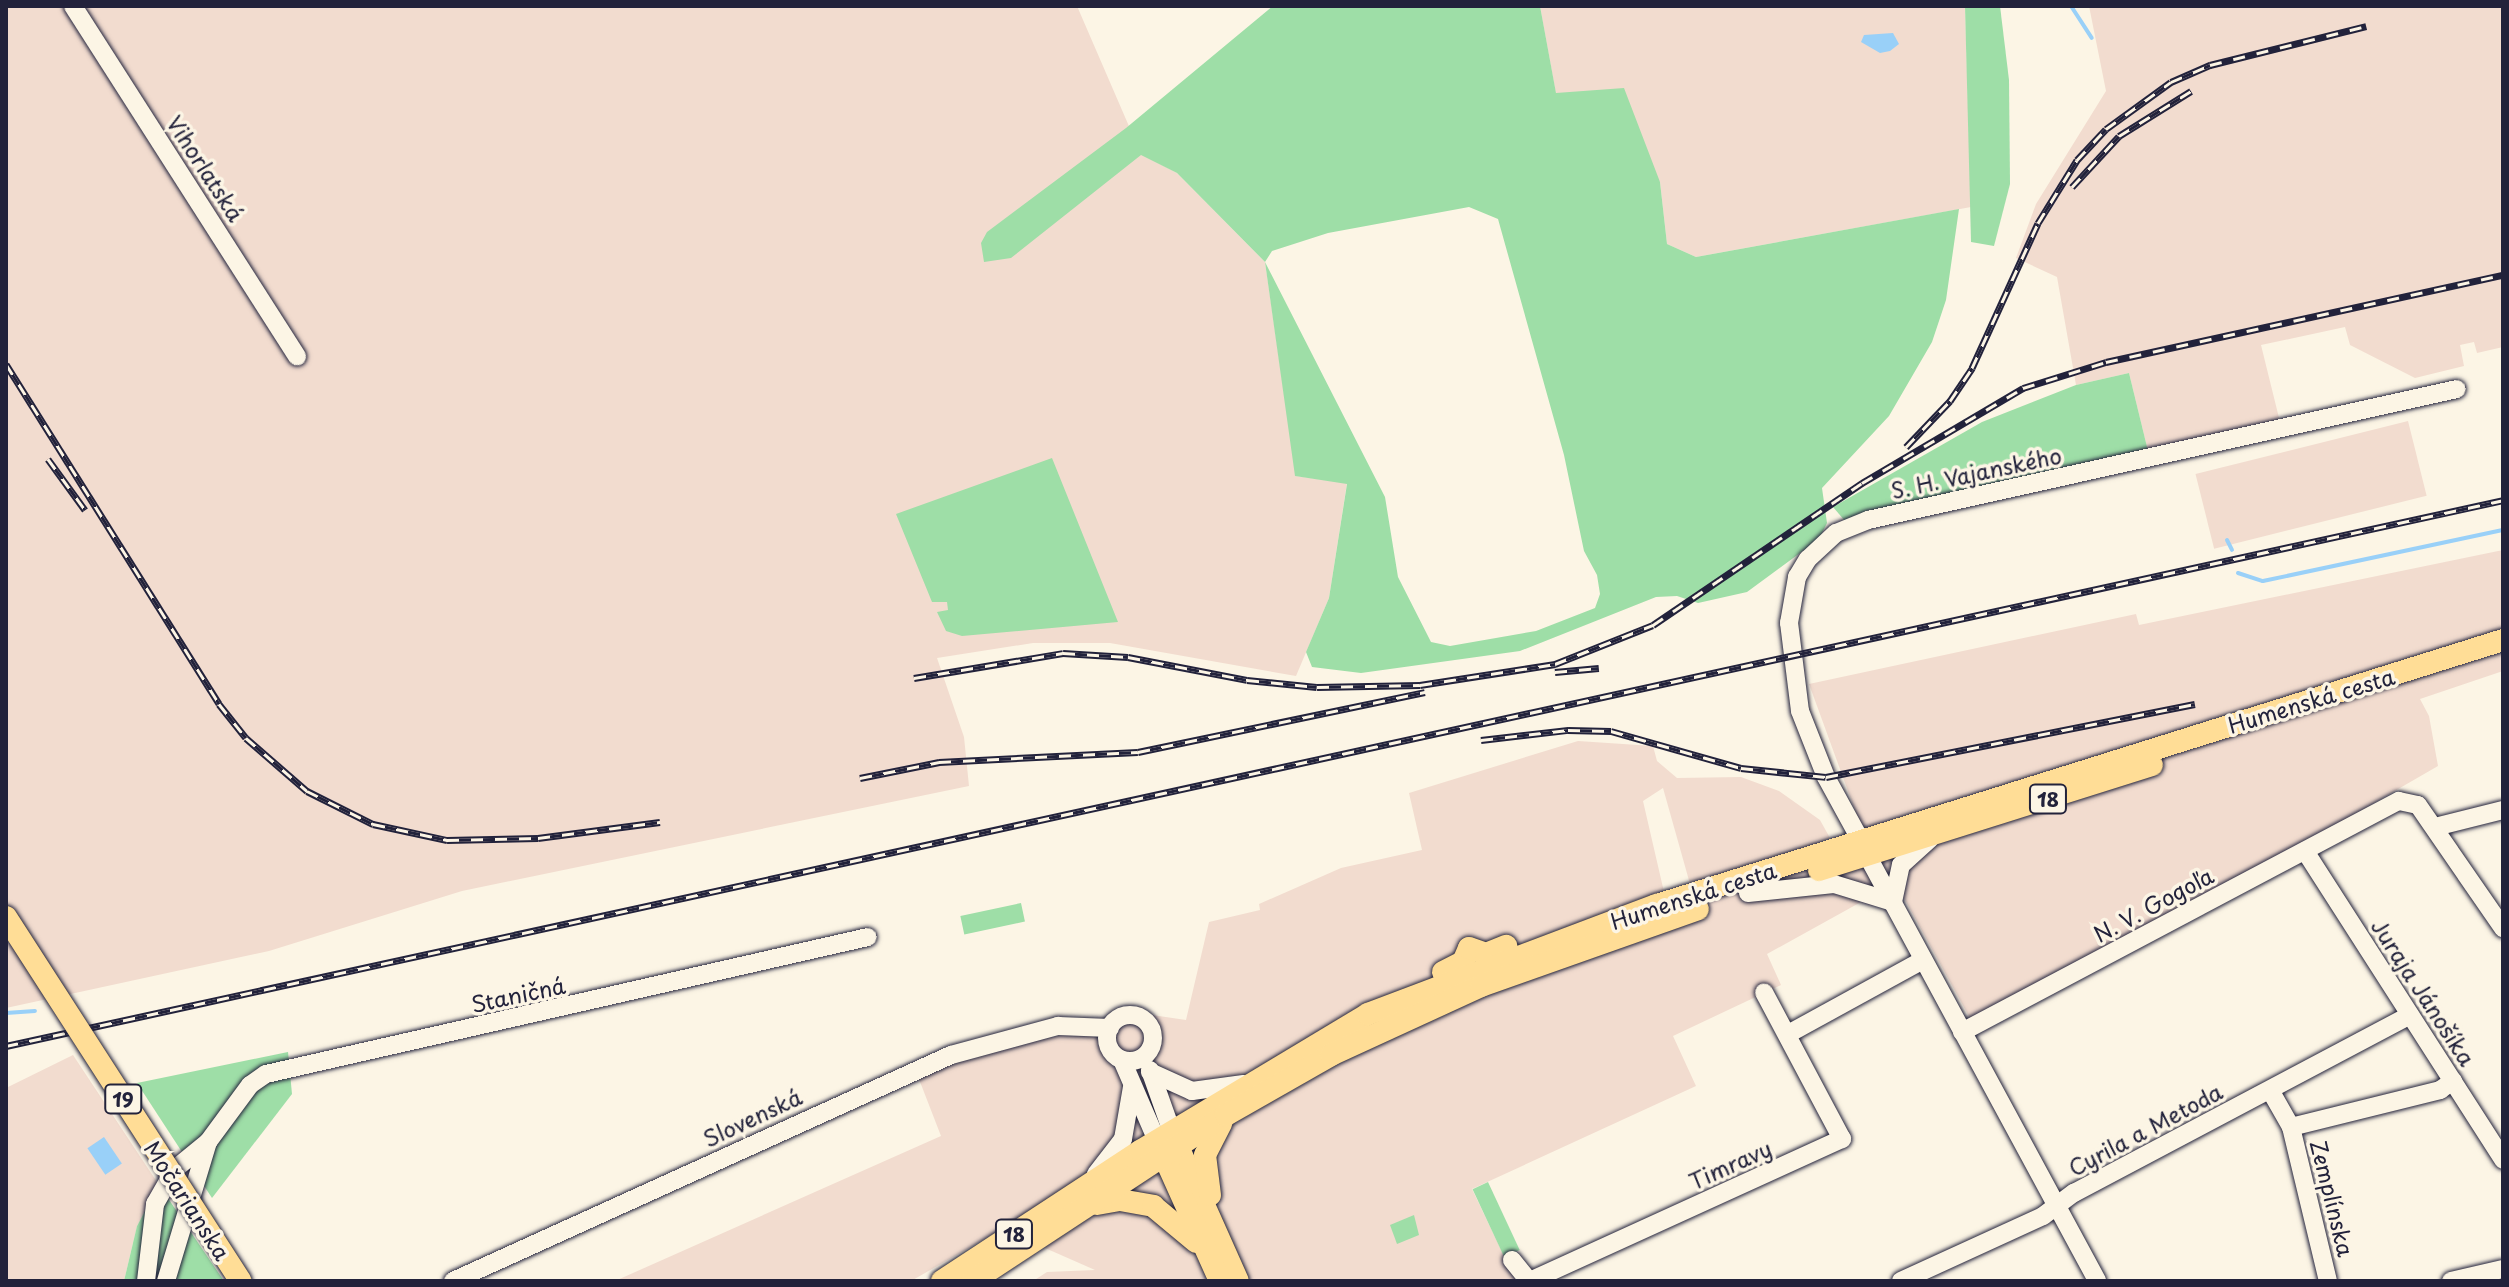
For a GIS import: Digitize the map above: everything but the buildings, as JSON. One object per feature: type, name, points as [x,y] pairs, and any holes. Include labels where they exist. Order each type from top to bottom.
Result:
[{"type":"main road","name":"Humenská cesta","points":[[942,1281],[1087,1196],[1168,1144],[1251,1083],[1368,1014],[1428,990],[1436,974],[1463,962],[1469,948],[1486,954],[1508,946],[1523,952],[1864,848],[2503,640]]},
{"type":"main road","name":"Humenská cesta","points":[[1168,1144],[1331,1055],[1481,986],[1748,893],[1864,848],[1949,829],[2503,654]]},
{"type":"main road","name":"Močarianska","points":[[6,917],[241,1281]]},
{"type":"main road","points":[[1220,1281],[1204,1167],[1207,1144],[1226,1115]]},
{"type":"main road","points":[[1168,1144],[1215,1249],[1238,1281]]},
{"type":"main road","name":"Humenská cesta","points":[[973,1281],[1087,1196]]},
{"type":"main road","points":[[1087,1196],[1155,1207],[1215,1249]]},
{"type":"street","name":"Vihorlatská","points":[[73,6],[297,356]]},
{"type":"street","name":"S. H. Vajanského","points":[[2097,1281],[1826,777],[1800,711],[1789,623],[1797,577],[1808,559],[1836,533],[1868,520],[2457,389]]},
{"type":"street","name":"N. V. Gogoľa","points":[[1962,1032],[2405,800],[2418,805],[2435,827]]},
{"type":"street","points":[[2503,810],[2435,827],[2503,928]]},
{"type":"street","points":[[1748,893],[1834,884],[1893,902],[1901,865],[1912,850],[1949,829]]},
{"type":"street","name":"Juraja Jánošíka","points":[[2305,851],[2503,1160]]},
{"type":"street","name":"Staničná","points":[[146,1281],[155,1204],[175,1169],[208,1142],[250,1085],[266,1074],[868,937]]},
{"type":"street","points":[[1788,1034],[1923,960]]},
{"type":"street","name":"Timravy","points":[[1512,1260],[1529,1281],[1842,1139],[1764,992]]},
{"type":"street","name":"Cyrila a Metoda","points":[[1901,1281],[2057,1207],[2410,1015]]},
{"type":"street","points":[[1123,1017],[1144,1020],[1153,1036],[1148,1063],[1168,1144],[1132,1087],[1122,1060],[1109,1047],[1110,1028],[1123,1017]]},
{"type":"street","name":"Slovenská","points":[[453,1281],[921,1067],[986,1042],[1080,1024],[1110,1028]]},
{"type":"street","points":[[1122,1060],[1148,1063],[1192,1091],[1251,1083]]},
{"type":"street","points":[[2291,1127],[2440,1090],[2453,1081]]},
{"type":"street","points":[[1087,1196],[1123,1139],[1132,1087]]},
{"type":"street","name":"Zemplínska","points":[[2270,1090],[2291,1127],[2328,1281]]},
{"type":"street","name":"Staničná","points":[[166,1281],[208,1142]]},
{"type":"street","points":[[2452,1281],[2503,1269]]},
{"type":"shaded area","points":[[6,6],[1077,6],[1141,154],[1177,173],[1265,262],[1296,476],[1347,483],[1329,598],[1296,676],[1110,643],[1033,643],[937,658],[964,737],[969,786],[462,891],[269,951],[6,1008]]},
{"type":"shaded area","points":[[1540,6],[1965,6],[1971,207],[1696,257],[1667,244],[1660,182],[1556,94]]},
{"type":"shaded area","points":[[2089,6],[2503,6],[2503,347],[2477,353],[2474,342],[2460,345],[2464,366],[2415,378],[2350,345],[2345,327],[2261,345],[2280,422],[2148,451],[2129,373],[2076,385],[2057,277],[2016,258],[2036,204],[2106,91]]},
{"type":"shaded area","points":[[2408,421],[2427,496],[2214,549],[2196,474]]},
{"type":"shaded area","points":[[2503,550],[2503,671],[2420,699],[2429,716],[2438,766],[2275,860],[1971,1020],[1904,898],[1873,906],[1861,902],[1767,954],[1781,985],[1673,1036],[1696,1086],[1472,1189],[1516,1281],[1033,1281],[1047,1272],[1095,1270],[1002,1229],[911,1281],[615,1281],[941,1136],[917,1074],[1015,1044],[1075,1033],[1125,1011],[1186,1020],[1209,922],[1260,910],[1259,904],[1341,868],[1422,850],[1409,793],[1578,741],[1653,746],[1657,761],[1677,778],[1741,777],[1779,791],[1820,820],[1830,838],[1816,844],[1867,827],[1860,824],[1809,684],[2136,614],[2139,625]],"holes":[[[1663,788],[1690,884],[1664,892],[1643,801]]]},
{"type":"shaded area","points":[[73,1055],[159,1185],[137,1226],[124,1281],[6,1281],[6,1088]]},
{"type":"green space","points":[[1273,6],[1540,6],[1556,93],[1624,88],[1660,182],[1667,244],[1696,257],[1959,209],[1946,300],[1932,342],[1889,416],[1822,488],[1827,523],[1819,539],[1747,592],[1698,603],[1677,596],[1656,597],[1520,651],[1361,673],[1312,667],[1306,652],[1329,598],[1347,484],[1295,476],[1265,262],[1177,173],[1141,155],[1011,258],[984,262],[981,243],[987,232],[1126,128]],"holes":[[[1469,207],[1498,219],[1564,455],[1584,551],[1597,575],[1600,594],[1595,608],[1536,631],[1450,646],[1431,642],[1398,577],[1385,497],[1265,262],[1272,251],[1328,233]]]},
{"type":"green space","points":[[1965,6],[2000,6],[2009,80],[2010,184],[1994,246],[1971,242]]},
{"type":"green space","points":[[2129,373],[2148,451],[1845,521],[1833,507],[1982,422],[2076,385]]},
{"type":"green space","points":[[1052,458],[1118,622],[962,636],[946,631],[937,612],[948,610],[947,602],[932,602],[896,514]]},
{"type":"green space","points":[[1021,903],[1025,922],[964,934],[960,916]]},
{"type":"green space","points":[[288,1052],[292,1094],[212,1198],[137,1083]]},
{"type":"green space","points":[[1488,1182],[1520,1250],[1504,1257],[1473,1189]]},
{"type":"green space","points":[[159,1185],[224,1281],[124,1281],[137,1226]]},
{"type":"green space","points":[[1414,1215],[1419,1235],[1397,1244],[1390,1225]]},
{"type":"water","points":[[1893,33],[1899,44],[1890,51],[1880,53],[1861,42],[1864,35]]},
{"type":"water","points":[[104,1137],[122,1164],[105,1175],[87,1148]]},
{"type":"waterway","points":[[2071,6],[2092,38]]},
{"type":"waterway","points":[[2238,573],[2263,581],[2503,530]]},
{"type":"waterway","points":[[2227,540],[2232,550]]},
{"type":"waterway","points":[[6,1013],[35,1011]]},
{"type":"railway","points":[[1906,447],[1950,401],[1972,368],[2038,223],[2077,160],[2106,129],[2171,82],[2210,65],[2366,26]]},
{"type":"railway","points":[[2072,187],[2119,136],[2191,91]]},
{"type":"railway","points":[[914,678],[1063,653],[1128,657],[1247,680],[1317,687],[1420,685],[1555,664],[1653,625],[1862,483],[2023,388],[2106,362],[2503,275]]},
{"type":"railway","points":[[6,364],[219,704],[246,738],[307,791],[373,824],[447,840],[538,838],[660,822]]},
{"type":"railway","points":[[48,459],[85,510]]},
{"type":"railway","points":[[6,1046],[2503,500]]},
{"type":"railway","points":[[1555,672],[1599,668]]},
{"type":"railway","points":[[860,778],[939,762],[1138,752],[1425,692]]},
{"type":"railway","points":[[1481,740],[1568,730],[1611,731],[1741,768],[1826,777],[2195,704]]}]
